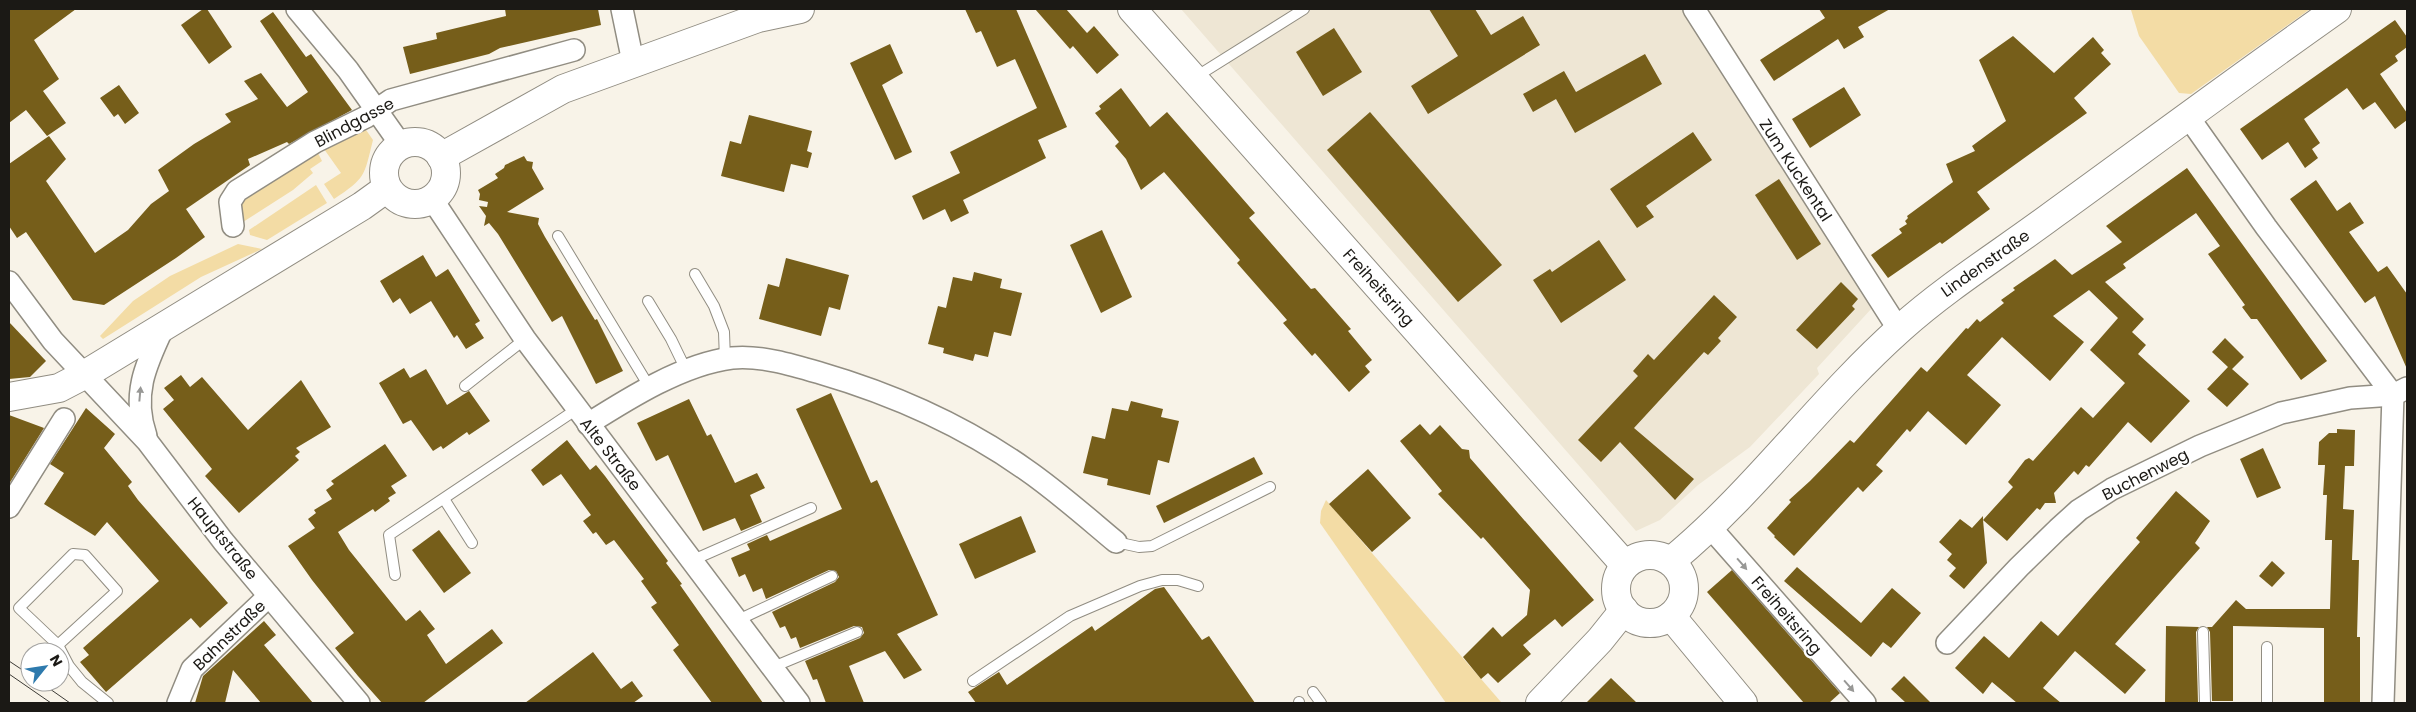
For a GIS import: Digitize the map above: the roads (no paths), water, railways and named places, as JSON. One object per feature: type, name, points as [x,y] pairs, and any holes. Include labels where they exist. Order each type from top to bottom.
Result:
[{"type":"main road","points":[[441,157],[563,89],[758,18],[800,9]]},
{"type":"main road","name":"Freiheitsring","points":[[1132,9],[1625,565]]},
{"type":"main road","points":[[1148,9],[1164,44]]},
{"type":"main road","name":"Lindenstraße","points":[[1671,561],[1710,527],[1899,330],[1930,302],[2054,214],[2188,114],[2337,9]]},
{"type":"main road","points":[[410,143],[428,145],[441,157],[444,164],[445,180],[438,194],[432,199],[422,204],[407,203],[393,196],[387,188],[384,178],[386,164],[393,151],[401,145],[410,143]]},
{"type":"main road","points":[[9,397],[59,388],[84,375],[362,206],[387,188]]},
{"type":"main road","points":[[1642,555],[1662,556],[1671,561],[1678,569],[1684,588],[1679,608],[1662,621],[1646,622],[1632,617],[1624,610],[1618,600],[1616,588],[1618,575],[1625,565],[1642,555]]},
{"type":"main road","points":[[1540,703],[1600,640],[1624,610]]},
{"type":"main road","points":[[1671,616],[1743,703]]},
{"type":"street","points":[[297,9],[377,110],[401,145]]},
{"type":"street","points":[[622,9],[633,62]]},
{"type":"street","name":"Zum Kuckental","points":[[1694,9],[1899,330]]},
{"type":"street","name":"Blindgasse","points":[[233,226],[230,202],[237,191],[315,142],[377,110],[391,100],[574,50]]},
{"type":"street","points":[[2188,114],[2266,227],[2400,391],[2383,703]]},
{"type":"street","name":"Alte Straße","points":[[432,199],[524,339],[693,560],[799,703]]},
{"type":"street","name":"Hauptstraße","points":[[9,282],[53,341],[111,401],[147,442],[223,541],[359,703]]},
{"type":"street","points":[[147,442],[140,418],[140,387],[152,350],[163,328]]},
{"type":"street","points":[[583,416],[708,363],[733,358],[767,360],[799,367],[850,382],[939,420],[1024,468],[1065,498],[1116,542]]},
{"type":"street","name":"Buchenweg","points":[[1947,642],[2019,566],[2058,529],[2080,510],[2112,489],[2200,446],[2281,413],[2350,398],[2400,391]]},
{"type":"street","points":[[9,507],[64,419]]},
{"type":"street","name":"Freiheitsring","points":[[1710,527],[1865,703]]},
{"type":"street","name":"Bahnstraße","points":[[178,703],[192,669],[269,596]]},
{"type":"lane","points":[[1193,78],[1304,9]]},
{"type":"lane","points":[[558,236],[650,388]]},
{"type":"lane","points":[[694,274],[714,306],[724,332],[725,360]]},
{"type":"lane","points":[[648,302],[671,339],[687,372]]},
{"type":"lane","points":[[465,386],[524,339]]},
{"type":"lane","points":[[395,575],[389,536],[444,499],[583,416]]},
{"type":"lane","points":[[1116,542],[1152,546],[1270,487]]},
{"type":"lane","points":[[444,499],[472,543]]},
{"type":"lane","points":[[693,560],[810,508]]},
{"type":"lane","points":[[73,554],[85,555],[117,591],[58,646],[19,608],[73,554]]},
{"type":"lane","points":[[738,620],[832,576]]},
{"type":"lane","points":[[973,682],[1070,616],[1140,586],[1162,580],[1178,580],[1198,586]]},
{"type":"lane","points":[[773,667],[857,632]]},
{"type":"lane","points":[[2203,632],[2205,703]]},
{"type":"lane","points":[[2267,648],[2267,703]]},
{"type":"lane","points":[[70,667],[82,682],[108,703]]},
{"type":"lane","points":[[1313,692],[1321,703]]},
{"type":"tram line","points":[[9,661],[20,668]]},
{"type":"tram line","points":[[9,674],[51,703]]},
{"type":"tram line","points":[[54,692],[70,703]]}]
